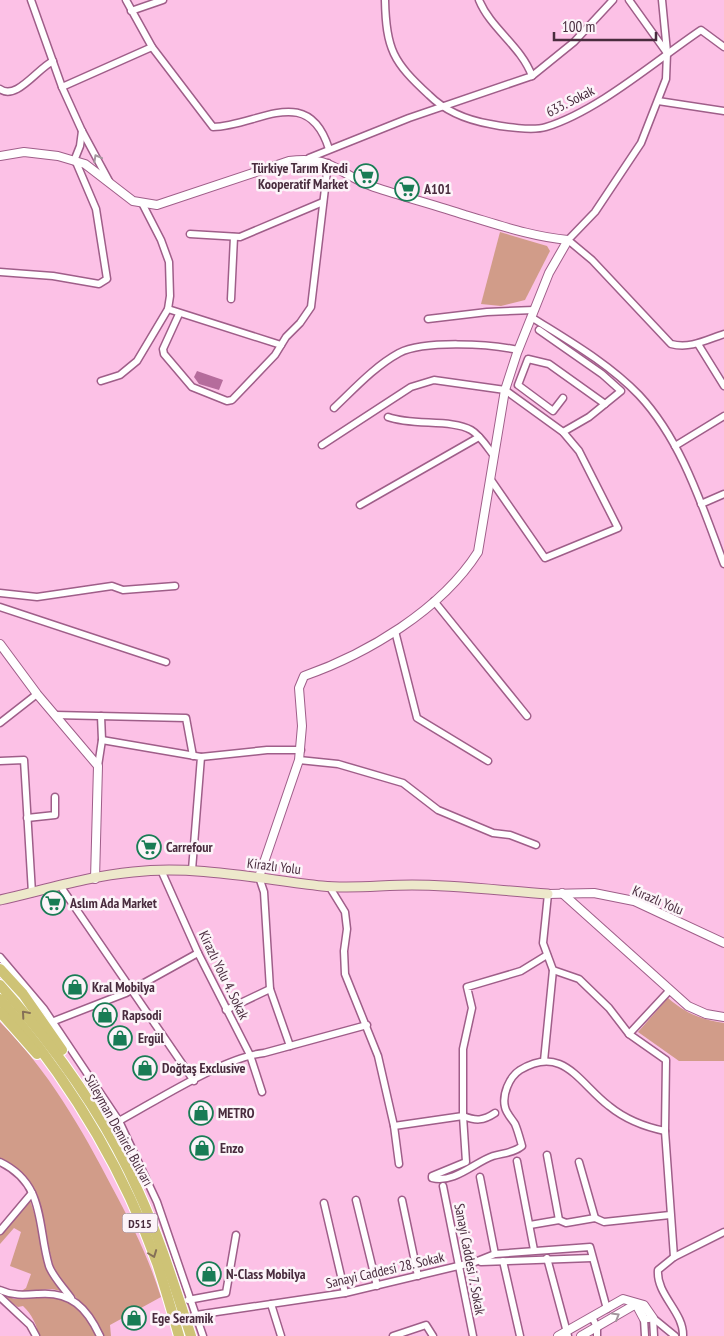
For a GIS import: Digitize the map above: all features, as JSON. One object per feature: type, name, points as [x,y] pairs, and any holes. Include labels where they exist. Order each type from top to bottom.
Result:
[{"type":"highway","points":[[0,969],[49,1023],[110,1125],[144,1192],[150,1233]]},
{"type":"highway","name":"Süleyman Demirel Bulvarı","points":[[0,985],[59,1056],[94,1110],[139,1192],[179,1336]]},
{"type":"highway","name":"Süleyman Demirel Bulvarı","points":[[0,999],[29,1033],[70,1090],[109,1158],[150,1233],[180,1303],[191,1336]]},
{"type":"highway","points":[[0,1012],[42,1059],[75,1107],[150,1233]]},
{"type":"main road","name":"Kirazlı Yolu","points":[[0,900],[95,878],[161,870],[192,870],[358,888],[413,885],[548,894]]},
{"type":"street","points":[[31,0],[62,87],[82,131],[111,184]]},
{"type":"street","points":[[126,0],[152,47],[213,127],[231,125],[286,111],[296,111],[303,113],[316,125],[325,137],[329,149]]},
{"type":"street","points":[[131,11],[163,0]]},
{"type":"street","name":"633. Sokak","points":[[385,0],[386,26],[390,49],[409,77],[441,107],[471,121],[503,127],[545,128],[580,113],[701,30],[724,47]]},
{"type":"street","points":[[479,0],[484,12],[520,53],[532,76]]},
{"type":"street","points":[[0,156],[24,152],[58,156],[85,164],[133,201],[157,205],[289,161],[310,158],[441,107],[532,76],[574,42],[612,0]]},
{"type":"street","points":[[629,0],[667,53]]},
{"type":"street","points":[[290,1046],[270,989],[264,892],[259,877],[299,760],[301,750],[299,688],[304,676],[364,650],[395,631],[434,601],[466,570],[478,552],[506,390],[518,350],[532,314],[549,273],[568,240],[596,212],[641,143],[666,80],[667,53],[662,0]]},
{"type":"street","points":[[62,87],[152,47]]},
{"type":"street","points":[[0,89],[14,92],[44,65],[53,61]]},
{"type":"street","points":[[658,101],[724,111]]},
{"type":"street","points":[[0,272],[53,276],[99,284],[107,279],[96,209],[75,161],[82,131]]},
{"type":"street","points":[[310,158],[328,163],[371,186],[502,226],[548,238],[568,240],[592,260],[671,344],[682,347],[698,344],[724,334]]},
{"type":"street","points":[[179,314],[163,349],[164,354],[192,387],[226,401],[239,392],[275,355],[306,315],[313,301],[328,163]]},
{"type":"street","points":[[190,234],[240,238],[323,202]]},
{"type":"street","points":[[101,381],[120,375],[137,361],[168,309],[170,296],[169,262],[161,240],[142,203]]},
{"type":"street","points":[[231,299],[234,237]]},
{"type":"street","points":[[168,309],[281,346]]},
{"type":"street","points":[[428,319],[532,314],[615,372],[639,395],[655,415],[675,446],[701,504],[724,564]]},
{"type":"street","points":[[539,330],[602,374],[621,392],[562,432]]},
{"type":"street","points":[[698,344],[724,386]]},
{"type":"street","points":[[334,408],[378,368],[400,353],[422,347],[492,345],[518,350]]},
{"type":"street","points":[[564,398],[553,411],[518,385],[528,359],[549,364],[605,404]]},
{"type":"street","points":[[322,445],[411,387],[423,382],[434,380],[453,381],[506,390],[562,432],[578,451],[618,528],[546,558],[491,480]]},
{"type":"street","points":[[675,446],[724,416]]},
{"type":"street","points":[[388,417],[401,422],[442,424],[471,430],[494,456]]},
{"type":"street","points":[[360,505],[478,437]]},
{"type":"street","points":[[701,504],[724,494]]},
{"type":"street","points":[[0,593],[37,597],[112,586],[123,590],[175,586]]},
{"type":"street","points":[[434,601],[527,716]]},
{"type":"street","points":[[0,607],[166,662]]},
{"type":"street","points":[[395,631],[417,718],[488,761]]},
{"type":"street","points":[[0,644],[37,694],[98,766]]},
{"type":"street","points":[[0,723],[37,694]]},
{"type":"street","points":[[55,715],[186,718],[192,756]]},
{"type":"street","points":[[95,878],[98,766],[102,740],[101,716]]},
{"type":"street","points":[[102,740],[201,757],[267,750],[301,750]]},
{"type":"street","points":[[192,870],[201,757]]},
{"type":"street","points":[[0,761],[24,760],[32,893]]},
{"type":"street","points":[[299,760],[338,764],[403,783],[438,810],[493,833],[510,835],[536,845]]},
{"type":"street","points":[[27,818],[55,815],[55,797]]},
{"type":"street","name":"Kirazlı Yolu 4. Sokak","points":[[161,870],[198,953],[250,1055],[262,1092]]},
{"type":"street","points":[[329,886],[346,912],[345,974],[378,1056],[394,1126],[399,1164]]},
{"type":"street","points":[[60,887],[194,1080]]},
{"type":"street","name":"Kırazlı Yolu","points":[[548,894],[594,892],[634,901],[724,943]]},
{"type":"street","points":[[562,893],[647,968],[669,991],[688,1006],[723,1019]]},
{"type":"street","points":[[544,1061],[553,970],[543,943],[548,894]]},
{"type":"street","points":[[49,1023],[130,990],[198,953]]},
{"type":"street","points":[[547,955],[521,971],[467,987],[472,1008],[463,1049],[463,1116],[466,1162],[432,1176],[434,1179],[465,1172],[491,1156],[518,1150],[522,1146],[515,1124],[504,1107],[506,1088],[513,1074],[531,1063],[544,1061],[573,1070],[609,1107],[622,1115],[665,1131]]},
{"type":"street","points":[[0,956],[120,1121],[157,1202],[203,1336]]},
{"type":"street","points":[[553,970],[579,979],[609,1008],[629,1034],[666,1060],[665,1131],[674,1257]]},
{"type":"street","points":[[226,1010],[270,989]]},
{"type":"street","points":[[629,1034],[669,991]]},
{"type":"street","points":[[120,1121],[194,1080],[250,1055],[366,1025]]},
{"type":"street","points":[[394,1126],[463,1116],[473,1120],[485,1120],[495,1113]]},
{"type":"street","points":[[547,1155],[559,1220]]},
{"type":"street","points":[[518,1161],[534,1250]]},
{"type":"street","points":[[0,1162],[12,1168],[32,1193],[39,1207],[50,1267],[71,1298],[89,1314],[100,1336]]},
{"type":"street","points":[[579,1162],[595,1218]]},
{"type":"street","points":[[480,1176],[495,1254]]},
{"type":"street","name":"Sanayi Caddesi 7. Sokak","points":[[443,1186],[473,1336]]},
{"type":"street","points":[[0,1230],[32,1193]]},
{"type":"street","points":[[356,1200],[376,1286]]},
{"type":"street","points":[[402,1200],[418,1276]]},
{"type":"street","points":[[324,1203],[345,1293]]},
{"type":"street","points":[[530,1226],[559,1220],[566,1223],[595,1218],[604,1222],[670,1215]]},
{"type":"street","points":[[683,1336],[683,1327],[658,1280],[658,1270],[674,1257],[724,1232]]},
{"type":"street","points":[[180,1303],[191,1299],[226,1293],[236,1235]]},
{"type":"street","name":"Sanayi Caddesi 28. Sokak","points":[[186,1320],[196,1315],[345,1293],[475,1262],[495,1254],[590,1247],[592,1258]]},
{"type":"street","points":[[547,1258],[564,1335],[623,1300],[638,1301],[644,1305],[654,1318],[675,1336]]},
{"type":"street","points":[[475,1262],[547,1258],[592,1258],[607,1309]]},
{"type":"street","points":[[504,1261],[520,1336]]},
{"type":"street","points":[[0,1290],[8,1294],[24,1296],[59,1294],[71,1298]]},
{"type":"street","points":[[0,1297],[30,1325],[36,1336]]},
{"type":"street","points":[[271,1304],[281,1336]]},
{"type":"street","points":[[581,1336],[636,1304],[644,1319],[644,1336]]},
{"type":"street","points":[[592,1317],[597,1327],[596,1336]]},
{"type":"street","points":[[644,1319],[654,1318]]},
{"type":"street","points":[[654,1318],[654,1336]]},
{"type":"street","points":[[392,1336],[426,1325],[433,1336]]},
{"type":"shaded area","points":[[500,232],[547,246],[550,251],[525,300],[501,306],[481,304]]},
{"type":"shaded area","points":[[197,371],[223,380],[219,390],[199,384],[194,377]]},
{"type":"shaded area","points":[[668,998],[694,1015],[724,1023],[724,1061],[679,1061],[638,1032]]},
{"type":"shaded area","points":[[0,1022],[34,1060],[76,1122],[127,1215],[146,1255],[161,1297],[110,1325],[111,1336],[103,1336],[87,1310],[57,1275],[54,1270],[41,1211],[32,1187],[14,1167],[0,1159]]},
{"type":"shaded area","points":[[30,1200],[41,1234],[46,1261],[65,1292],[52,1289],[20,1292],[26,1288],[31,1274],[10,1266],[21,1232],[14,1228],[0,1244],[0,1235]]},
{"type":"shaded area","points":[[0,1293],[14,1299],[55,1296],[68,1300],[84,1313],[96,1336],[38,1336],[35,1324],[26,1309],[23,1306],[18,1307],[0,1295]]},
{"type":"place","name":"Türkiye Tarım Kredi Kooperatif Market","points":[[366,176]]},
{"type":"place","name":"A101","points":[[407,189]]},
{"type":"place","name":"Carrefour","points":[[149,847]]},
{"type":"place","name":"Aslım Ada Market","points":[[53,903]]},
{"type":"place","name":"Kral Mobilya","points":[[75,987]]},
{"type":"place","name":"Rapsodi","points":[[105,1015]]},
{"type":"place","name":"Ergül","points":[[120,1038]]},
{"type":"place","name":"Doğtaş Exclusive","points":[[145,1068]]},
{"type":"place","name":"METRO","points":[[201,1113]]},
{"type":"place","name":"Enzo","points":[[202,1148]]},
{"type":"place","name":"N-Class Mobilya","points":[[209,1274]]},
{"type":"place","name":"Ege Seramik","points":[[134,1318]]}]
